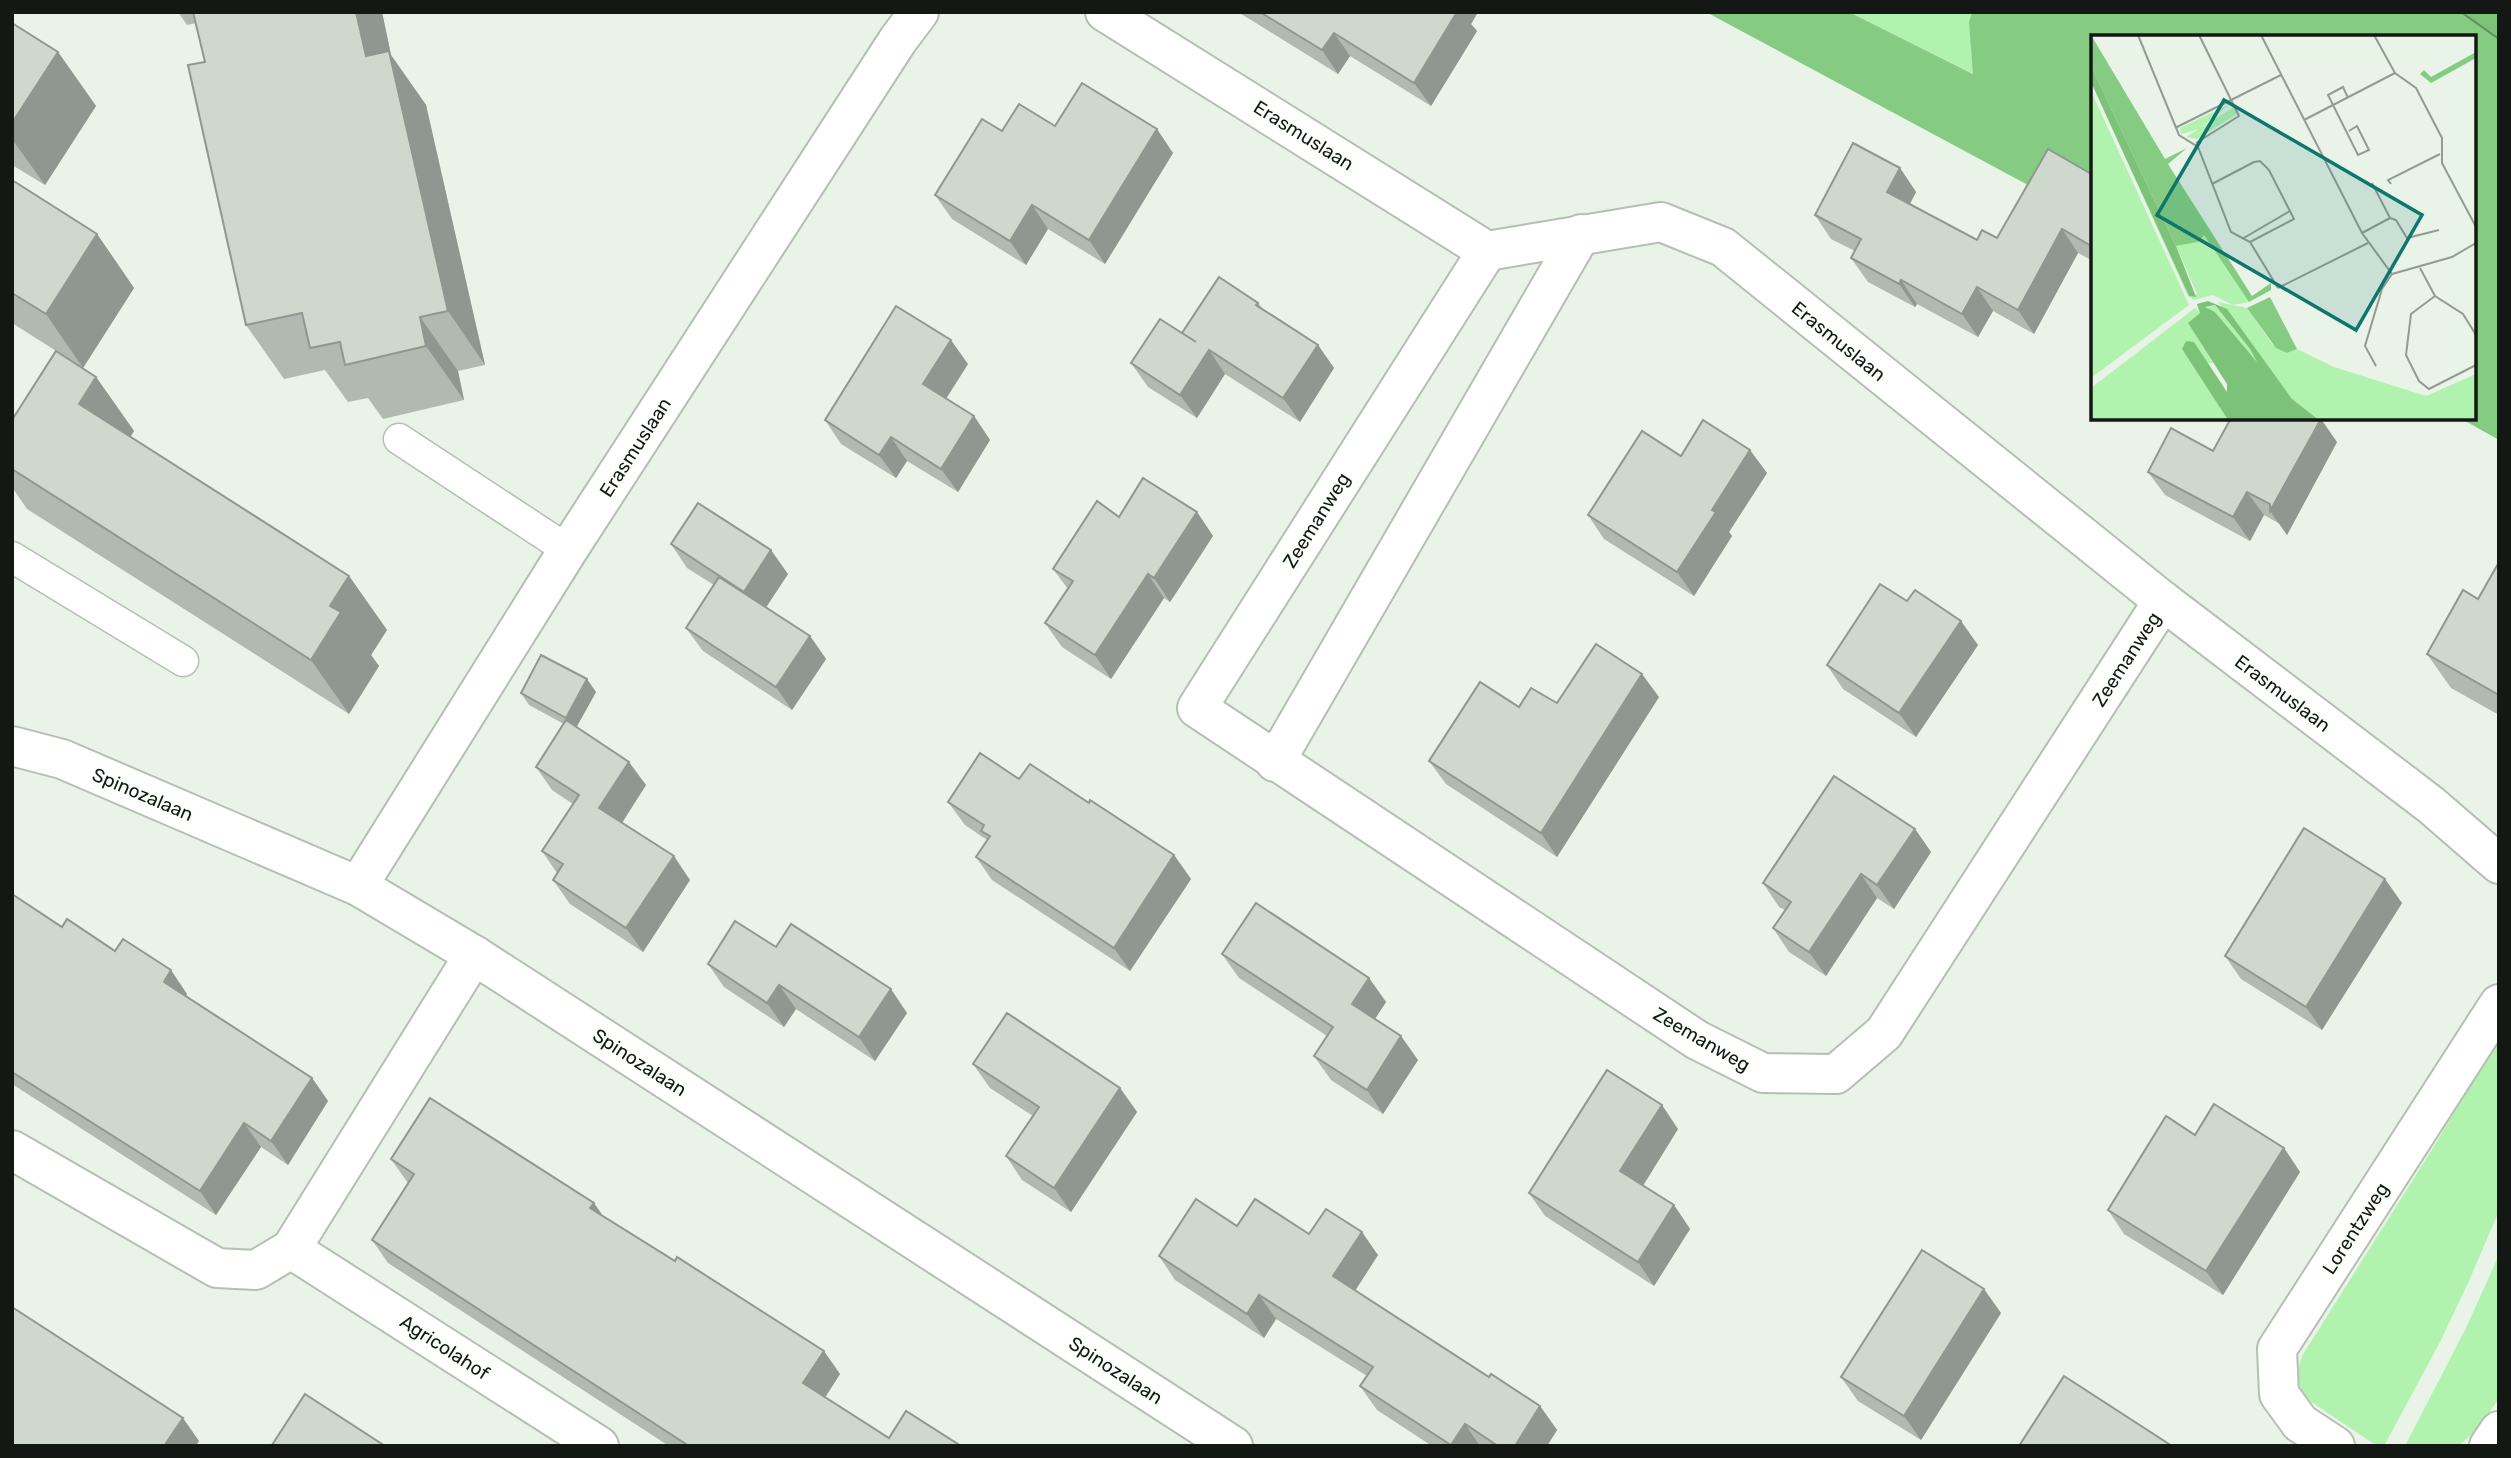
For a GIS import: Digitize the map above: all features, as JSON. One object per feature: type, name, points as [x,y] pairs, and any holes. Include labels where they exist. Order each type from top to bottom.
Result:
[{"type":"street","name":"Erasmuslaan","points":[[358,886],[568,550],[898,40],[919,12]]},
{"type":"street","name":"Erasmuslaan","points":[[1105,12],[1487,251],[1661,222],[1723,247],[2163,601],[2431,805],[2499,864]]},
{"type":"street","points":[[1275,762],[1581,234]]},
{"type":"street","name":"Zeemanweg","points":[[1487,251],[1197,708],[1697,1040],[1763,1073],[1836,1074],[1884,1033],[2163,601]]},
{"type":"street","name":"Spinozalaan","points":[[12,746],[62,759],[358,886],[474,955],[1233,1446]]},
{"type":"street","points":[[12,1150],[217,1268],[256,1270],[291,1249],[474,955]]},
{"type":"street","name":"Lorentzweg","points":[[2335,1446],[2300,1423],[2279,1394],[2277,1349],[2499,1004]]},
{"type":"street","name":"Agricolahof","points":[[291,1249],[599,1446]]},
{"type":"street","points":[[2489,1446],[2499,1431]]},
{"type":"lane","points":[[399,439],[568,550]]},
{"type":"lane","points":[[12,557],[183,661]]},
{"type":"shaded area","points":[[1706,12],[1849,12],[1973,74],[1969,22],[1972,12],[2461,12],[2499,39],[2499,440],[2464,420],[2476,420],[2476,35],[2091,35],[2091,219]]},
{"type":"shaded area","points":[[1849,12],[1972,12],[1969,22],[1974,74]]},
{"type":"shaded area","points":[[2461,12],[2499,12],[2499,39]]},
{"type":"shaded area","points":[[2499,1038],[2499,1211],[2440,1342],[2384,1446],[2377,1446],[2307,1399],[2299,1383],[2300,1362]]},
{"type":"shaded area","points":[[2499,1255],[2499,1398],[2479,1428],[2458,1446],[2405,1446],[2466,1328]]},
{"type":"building","points":[[193,12],[356,12],[366,56],[389,51],[448,311],[420,317],[426,346],[345,365],[340,342],[310,348],[302,313],[246,325],[188,65],[205,62]]},
{"type":"building","points":[[1260,12],[1457,12],[1414,83],[1334,33],[1322,50]]},
{"type":"building","points":[[12,23],[58,52],[12,123]]},
{"type":"building","points":[[1082,83],[1157,129],[1089,240],[1032,205],[1010,241],[935,195],[982,119],[1002,131],[1019,104],[1055,126]]},
{"type":"building","points":[[1853,143],[1900,168],[1887,192],[1977,240],[1982,230],[1997,238],[2048,149],[2091,174],[2091,246],[2062,229],[2018,310],[1977,287],[1962,314],[1901,280],[1899,284],[1851,258],[1861,239],[1815,215]]},
{"type":"building","points":[[12,180],[97,234],[46,314],[12,293]]},
{"type":"building","points":[[1219,277],[1258,303],[1256,305],[1318,345],[1283,398],[1209,350],[1180,395],[1131,363],[1160,319],[1196,342],[1182,333]]},
{"type":"building","points":[[896,306],[951,340],[923,384],[974,416],[941,469],[891,437],[879,455],[825,420]]},
{"type":"building","points":[[56,351],[96,377],[79,404],[349,576],[330,606],[341,612],[311,660],[12,469],[12,420]]},
{"type":"building","points":[[1703,420],[1750,450],[1712,510],[1716,512],[1677,572],[1588,515],[1642,431],[1681,456]]},
{"type":"building","points":[[2230,420],[2320,420],[2270,511],[2270,504],[2247,492],[2233,517],[2148,472],[2171,428],[2213,451]]},
{"type":"building","points":[[1143,478],[1197,512],[1154,578],[1148,574],[1095,655],[1045,623],[1073,581],[1053,569],[1097,501],[1119,517]]},
{"type":"building","points":[[698,503],[771,550],[744,592],[671,544]]},
{"type":"building","points":[[2499,562],[2499,695],[2427,654],[2463,590],[2478,599]]},
{"type":"building","points":[[719,577],[810,636],[776,687],[686,628]]},
{"type":"building","points":[[1880,584],[1907,601],[1915,590],[1961,621],[1899,713],[1827,665]]},
{"type":"building","points":[[1596,644],[1642,674],[1541,833],[1429,761],[1480,682],[1519,707],[1531,688],[1557,703]]},
{"type":"building","points":[[541,655],[587,679],[566,718],[521,693]]},
{"type":"building","points":[[566,720],[629,762],[599,808],[674,856],[626,928],[553,880],[563,864],[542,851],[579,795],[536,767]]},
{"type":"building","points":[[980,753],[1019,779],[1030,764],[1174,855],[1114,948],[976,857],[990,836],[981,831],[984,825],[948,802]]},
{"type":"building","points":[[1834,776],[1915,829],[1877,885],[1861,874],[1809,952],[1773,928],[1791,902],[1763,883]]},
{"type":"building","points":[[2304,828],[2385,879],[2306,1007],[2225,956]]},
{"type":"building","points":[[12,894],[62,927],[67,919],[115,951],[123,939],[171,970],[164,982],[312,1078],[271,1141],[244,1123],[200,1191],[12,1072]]},
{"type":"building","points":[[1256,903],[1369,978],[1352,1004],[1401,1036],[1367,1090],[1314,1056],[1333,1027],[1222,954]]},
{"type":"building","points":[[735,921],[776,947],[791,924],[891,989],[859,1037],[779,985],[767,1003],[708,964]]},
{"type":"building","points":[[1007,1013],[1120,1088],[1054,1188],[1006,1156],[1039,1107],[973,1064]]},
{"type":"building","points":[[1607,1070],[1662,1105],[1620,1171],[1674,1205],[1638,1262],[1529,1193]]},
{"type":"building","points":[[430,1098],[594,1203],[590,1208],[675,1261],[677,1257],[824,1351],[803,1383],[889,1438],[906,1411],[961,1446],[689,1446],[372,1240],[414,1174],[391,1159]]},
{"type":"building","points":[[2214,1104],[2284,1148],[2206,1271],[2108,1210],[2166,1116],[2195,1135]]},
{"type":"building","points":[[1196,1199],[1237,1226],[1255,1199],[1309,1234],[1326,1209],[1362,1232],[1333,1276],[1489,1377],[1491,1374],[1540,1406],[1515,1446],[1498,1446],[1465,1424],[1451,1445],[1360,1386],[1373,1367],[1259,1295],[1247,1314],[1159,1256]]},
{"type":"building","points":[[1922,1250],[1984,1289],[1904,1416],[1841,1377]]},
{"type":"building","points":[[12,1307],[183,1418],[164,1446],[12,1446]]},
{"type":"building","points":[[2064,1376],[2172,1446],[2019,1446]]},
{"type":"building","points":[[305,1394],[385,1446],[273,1446]]}]
